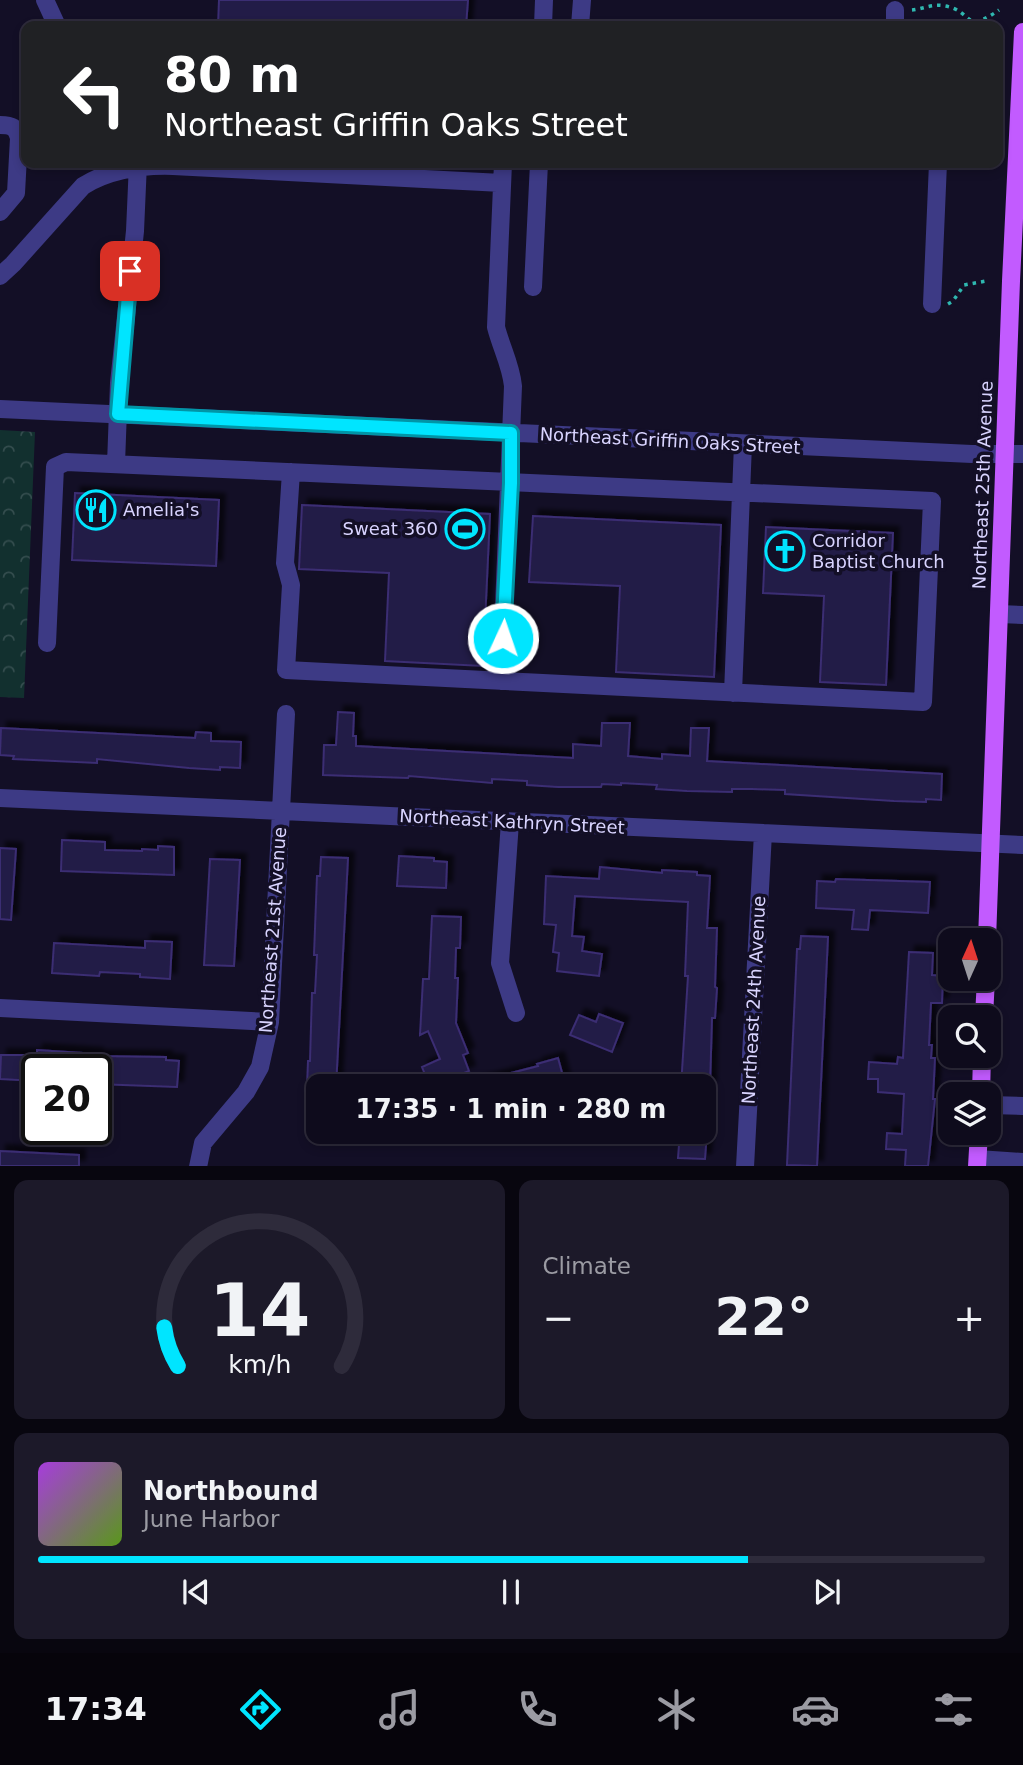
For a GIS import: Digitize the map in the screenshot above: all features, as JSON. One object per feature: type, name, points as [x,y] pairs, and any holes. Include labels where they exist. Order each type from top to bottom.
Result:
[{"type":"main road","name":"Northeast 25th Avenue","points":[[988,928],[999,614],[1014,454],[1023,32]]},
{"type":"main road","points":[[978,1163],[979,1145]]},
{"type":"street","points":[[46,0],[46,6],[54,21]]},
{"type":"street","points":[[543,21],[544,0]]},
{"type":"street","points":[[580,21],[582,0]]},
{"type":"street","points":[[0,125],[10,125],[17,130],[19,138],[16,193],[0,212]]},
{"type":"street","points":[[0,276],[83,186],[97,177],[128,168]]},
{"type":"street","points":[[116,464],[119,383],[135,231],[138,168]]},
{"type":"street","points":[[212,168],[502,183]]},
{"type":"street","points":[[501,681],[511,483],[512,374],[496,327],[503,168]]},
{"type":"street","points":[[533,287],[538,168]]},
{"type":"street","points":[[932,304],[938,168]]},
{"type":"street","name":"Northeast Griffin Oaks Street","points":[[0,409],[1014,454]]},
{"type":"street","points":[[733,693],[743,444]]},
{"type":"street","points":[[47,643],[55,467],[66,462],[291,472],[741,494],[932,501],[923,702],[286,670],[291,585],[285,563],[291,472]]},
{"type":"street","points":[[999,614],[1023,615]]},
{"type":"street","name":"Northeast 21st Avenue","points":[[198,1166],[203,1143],[246,1092],[260,1068],[270,1022],[286,714]]},
{"type":"street","name":"Northeast Kathryn Street","points":[[0,798],[1023,845]]},
{"type":"street","points":[[510,822],[499,962],[516,1013]]},
{"type":"street","name":"Northeast 24th Avenue","points":[[745,1166],[763,833]]},
{"type":"street","points":[[0,1008],[270,1022]]},
{"type":"street","points":[[1001,1105],[1023,1106]]},
{"type":"street","points":[[978,1163],[1023,1162]]},
{"type":"path","points":[[895,18],[944,5],[958,11],[965,18],[976,21],[986,20],[999,10]]},
{"type":"path","points":[[932,304],[947,305],[964,285],[986,281]]},
{"type":"green space","points":[[0,430],[35,432],[24,698],[0,697]]},
{"type":"building","points":[[219,0],[468,0],[466,21],[218,21]]},
{"type":"building","points":[[75,493],[219,500],[216,566],[72,560]]},
{"type":"building","points":[[302,505],[490,514],[483,666],[385,661],[389,573],[299,569]]},
{"type":"building","points":[[533,516],[721,525],[714,677],[616,672],[620,586],[529,582]]},
{"type":"building","points":[[766,527],[893,533],[886,685],[820,682],[824,596],[763,593]]},
{"type":"building","points":[[338,712],[354,713],[353,736],[356,736],[356,746],[573,758],[573,744],[601,746],[602,723],[630,723],[628,756],[662,759],[662,754],[690,756],[691,728],[709,728],[707,761],[942,774],[941,800],[894,801],[785,794],[785,790],[687,791],[656,789],[657,785],[621,783],[602,784],[601,787],[558,787],[527,785],[527,781],[492,779],[492,783],[409,776],[323,775],[324,745],[336,745]]},
{"type":"building","points":[[1,728],[195,738],[196,732],[211,733],[211,741],[241,742],[240,768],[220,767],[220,770],[97,759],[97,763],[13,759],[14,756],[0,755]]},
{"type":"building","points":[[62,840],[105,842],[105,850],[142,851],[158,850],[158,846],[174,847],[174,875],[61,871]]},
{"type":"building","points":[[0,848],[16,849],[11,920],[0,919]]},
{"type":"building","points":[[399,856],[434,858],[434,861],[447,862],[446,888],[397,886]]},
{"type":"building","points":[[321,857],[348,858],[337,1074],[308,1074],[317,955],[314,955],[317,876],[320,876]]},
{"type":"building","points":[[210,859],[240,860],[234,966],[204,965]]},
{"type":"building","points":[[600,867],[662,873],[662,870],[697,872],[697,875],[710,876],[707,928],[717,928],[717,988],[715,1018],[712,1018],[710,1074],[682,1074],[688,976],[685,976],[688,902],[575,896],[572,936],[584,937],[582,951],[602,954],[599,976],[557,971],[559,953],[553,952],[556,925],[544,924],[546,876],[599,879]]},
{"type":"building","points":[[836,879],[930,882],[928,913],[870,910],[868,930],[852,929],[854,910],[816,908],[817,881],[835,882]]},
{"type":"building","points":[[432,916],[461,917],[460,948],[456,948],[456,1023],[468,1053],[463,1055],[469,1071],[462,1074],[425,1074],[422,1067],[440,1059],[428,1031],[420,1035],[423,979],[429,979]]},
{"type":"building","points":[[801,936],[828,937],[817,1166],[787,1165],[797,949],[800,949]]},
{"type":"building","points":[[145,941],[172,942],[170,979],[140,977],[140,974],[100,972],[99,976],[52,973],[54,943],[145,948]]},
{"type":"building","points":[[909,952],[933,953],[932,975],[938,976],[938,991],[942,991],[942,1003],[931,1003],[929,1045],[932,1045],[931,1058],[935,1058],[935,1099],[928,1166],[905,1166],[906,1150],[886,1149],[887,1133],[902,1134],[904,1094],[878,1092],[878,1079],[868,1079],[869,1062],[897,1064],[898,1057],[903,1058]]},
{"type":"building","points":[[599,1014],[623,1023],[612,1052],[570,1035],[579,1015],[596,1022]]},
{"type":"building","points":[[37,1050],[97,1054],[37,1054]]},
{"type":"building","points":[[1,1055],[21,1055],[21,1080],[0,1079]]},
{"type":"building","points":[[112,1056],[166,1057],[166,1060],[179,1061],[177,1087],[112,1085]]},
{"type":"building","points":[[558,1058],[562,1074],[507,1074],[538,1066],[537,1064]]},
{"type":"building","points":[[679,1144],[706,1144],[705,1159],[678,1158]]},
{"type":"building","points":[[0,1151],[79,1155],[79,1166],[0,1166]]},
{"type":"place","name":"Amelia's","points":[[96,510]]},
{"type":"place","name":"Sweat 360","points":[[465,529]]},
{"type":"place","name":"Corridor Baptist Church","points":[[785,551]]},
{"type":"route","points":[[130,271],[118,414],[511,433],[503,638]]}]
